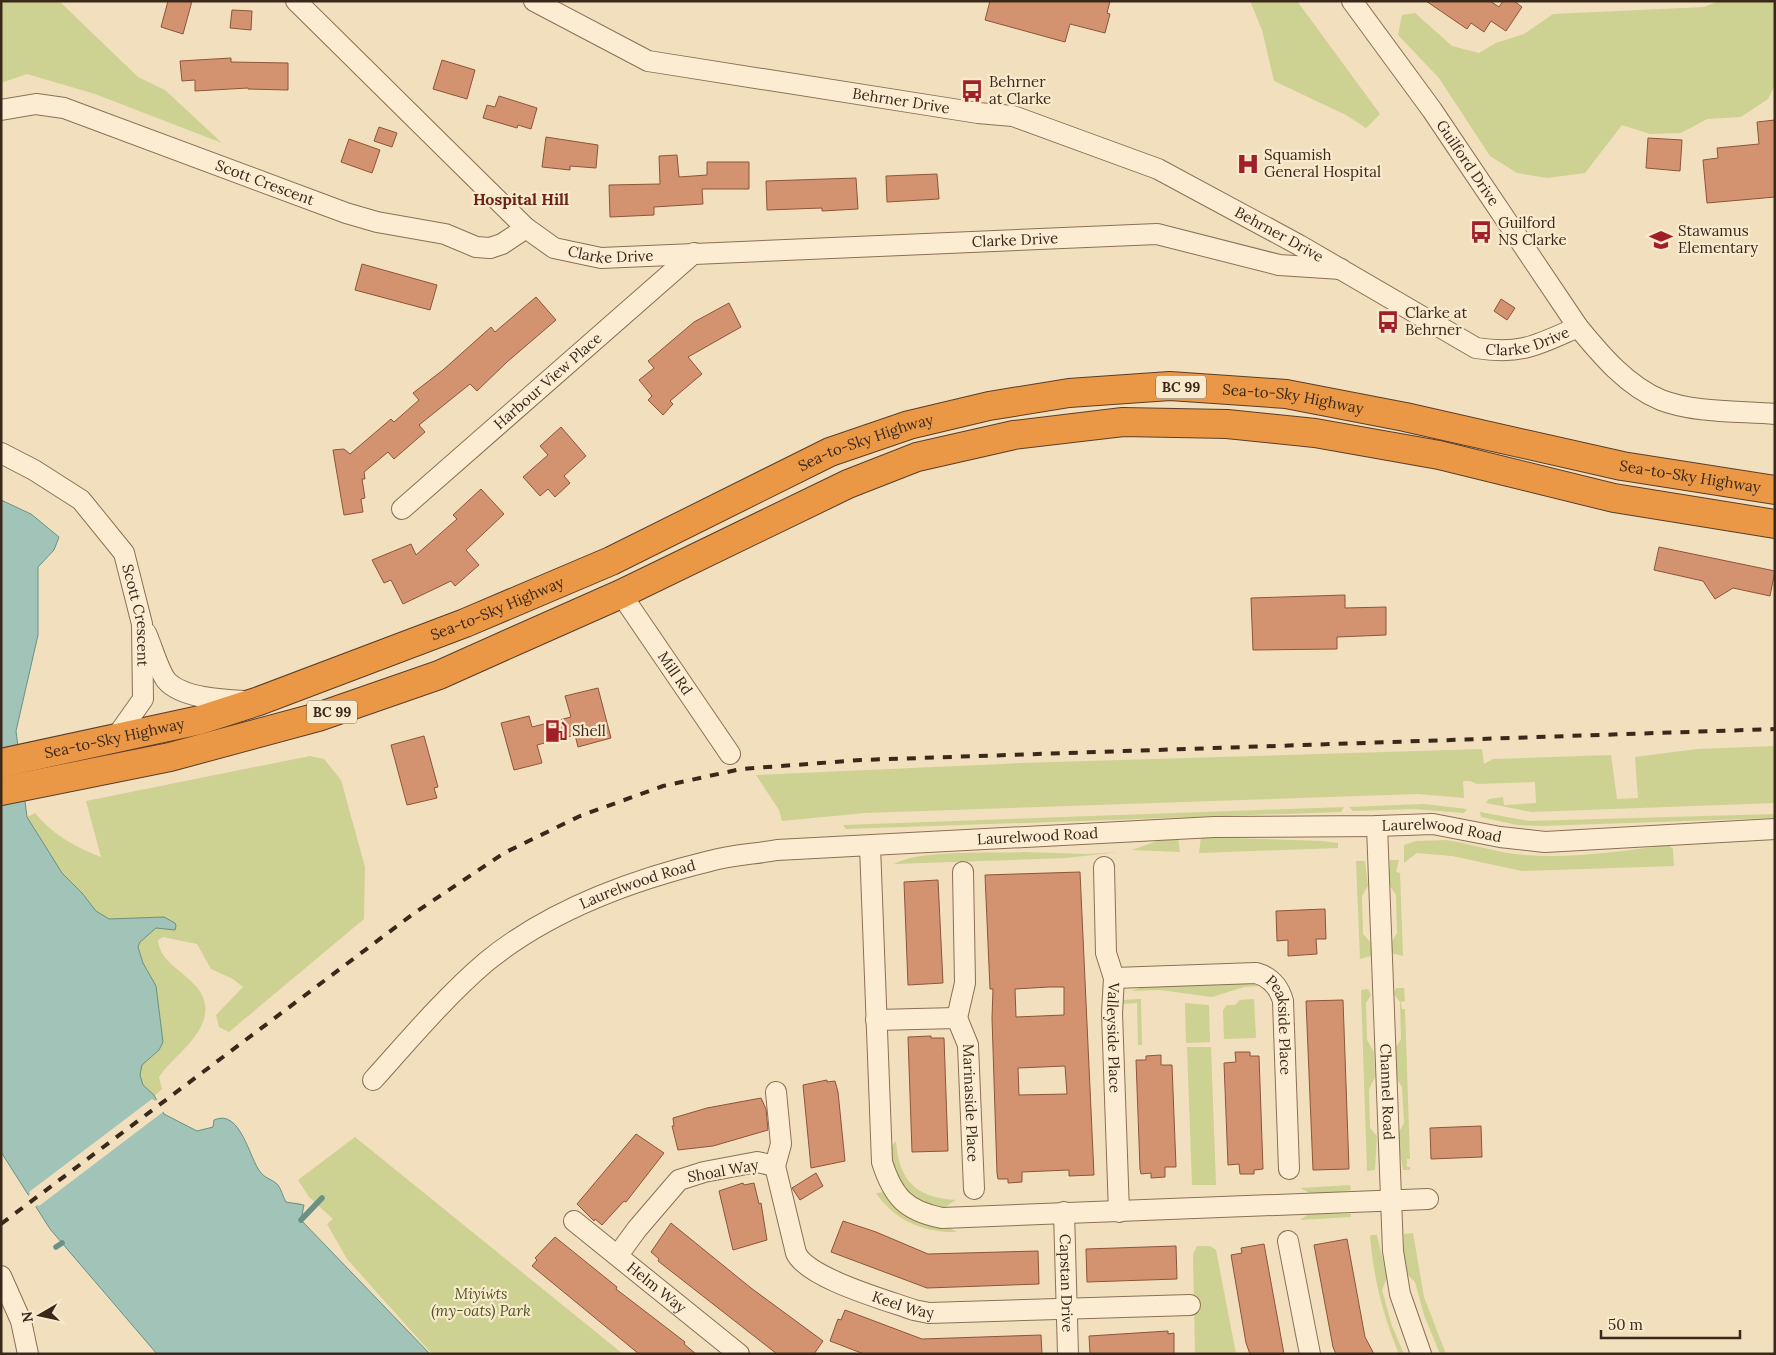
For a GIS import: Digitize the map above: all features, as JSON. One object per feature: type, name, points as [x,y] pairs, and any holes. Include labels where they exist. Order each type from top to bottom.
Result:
[{"type":"highway","name":"Sea-to-Sky Highway","points":[[14,761],[200,720],[259,701],[465,623],[611,561],[830,452],[909,425],[961,413],[1069,393],[1170,386],[1286,394],[1405,417],[1622,466],[1775,490]]},
{"type":"highway","points":[[259,701],[328,689],[408,664],[534,613],[585,596],[621,594],[620,578],[626,570],[857,462],[903,444],[961,413]]},
{"type":"highway","name":"Sea-to-Sky Highway","points":[[1,791],[29,787],[179,754],[318,717],[438,675],[621,594],[848,484],[917,457],[1014,435],[1123,422],[1227,424],[1314,433],[1439,455],[1614,498],[1775,524]]},
{"type":"street","name":"Clarke Drive","points":[[296,1],[526,228],[554,248],[601,258],[1157,234],[1280,265],[1341,269],[1476,348],[1497,351],[1526,350],[1578,327],[1605,359],[1628,380],[1660,400],[1684,406],[1775,414]]},
{"type":"street","name":"Behrner Drive","points":[[534,1],[648,61],[978,113],[1013,116],[1158,169],[1341,269]]},
{"type":"street","name":"Guilford Drive","points":[[1352,1],[1432,110],[1578,327]]},
{"type":"street","name":"Scott Crescent","points":[[1,110],[36,104],[64,108],[346,213],[402,228],[446,234],[476,247],[490,248],[502,244],[526,228]]},
{"type":"street","name":"Harbour View Place","points":[[402,509],[694,253]]},
{"type":"street","name":"Scott Crescent","points":[[1,453],[34,470],[81,500],[124,553],[142,624],[143,699],[114,740]]},
{"type":"street","name":"Mill Rd","points":[[621,594],[730,754]]},
{"type":"street","points":[[142,624],[167,680],[190,694],[218,700],[259,701]]},
{"type":"street","name":"Laurelwood Road","points":[[372,1080],[430,1016],[486,962],[525,935],[583,904],[643,880],[711,860],[777,850],[1155,828],[1433,824],[1507,838],[1545,842],[1775,828]]},
{"type":"street","name":"Channel Road","points":[[1377,826],[1393,1252],[1400,1294],[1421,1354]]},
{"type":"street","points":[[870,846],[882,1162],[887,1180],[896,1194],[908,1206],[924,1215],[942,1218],[1428,1199]]},
{"type":"street","name":"Valleyside Place","points":[[1104,866],[1106,953],[1114,978],[1112,1013],[1119,1212]]},
{"type":"street","points":[[876,1020],[957,1018],[965,983],[963,872]]},
{"type":"street","name":"Peakside Place","points":[[1114,978],[1256,973],[1263,975],[1276,985],[1283,1001],[1288,1169]]},
{"type":"street","name":"Marinaside Place","points":[[957,1018],[968,1045],[974,1188]]},
{"type":"street","name":"Keel Way","points":[[776,1092],[781,1144],[775,1166],[796,1253],[800,1261],[818,1273],[914,1310],[929,1312],[1190,1305]]},
{"type":"street","name":"Shoal Way","points":[[618,1255],[637,1229],[679,1180],[704,1172],[757,1162],[775,1166]]},
{"type":"street","name":"Capstan Drive","points":[[1064,1212],[1068,1354]]},
{"type":"street","name":"Helm Way","points":[[574,1221],[739,1354]]},
{"type":"street","points":[[1288,1241],[1310,1354]]},
{"type":"street","points":[[1,1276],[21,1321],[28,1354]]},
{"type":"green space","points":[[1,1],[59,1],[138,77],[165,90],[222,143],[95,94],[27,74],[1,83]]},
{"type":"green space","points":[[1250,1],[1297,1],[1380,114],[1366,128],[1346,115],[1274,81],[1262,30]]},
{"type":"green space","points":[[1719,1],[1775,1],[1775,85],[1768,99],[1741,117],[1707,119],[1681,133],[1650,134],[1622,125],[1585,173],[1547,178],[1517,173],[1490,156],[1439,78],[1398,35],[1402,15],[1415,13],[1452,46],[1479,53],[1496,43],[1524,34],[1553,14],[1704,7]]},
{"type":"green space","points":[[1775,746],[1775,803],[1531,812],[1486,803],[1489,799],[1503,797],[1504,805],[1536,803],[1535,782],[1477,784],[1463,781],[1464,798],[1418,794],[865,813],[782,821],[779,810],[756,775],[1021,763],[1482,749],[1484,764],[1493,759],[1611,755],[1617,799],[1638,798],[1635,757],[1697,749]]},
{"type":"green space","points":[[310,756],[324,759],[341,780],[365,867],[364,919],[229,1032],[219,1027],[216,1015],[243,987],[233,979],[211,969],[197,944],[163,937],[158,940],[161,951],[167,960],[195,985],[202,994],[205,1005],[204,1019],[201,1027],[159,1077],[162,1089],[154,1096],[164,1114],[197,1131],[213,1127],[214,1120],[223,1118],[231,1121],[238,1128],[261,1173],[277,1184],[286,1202],[301,1203],[297,1209],[155,1129],[27,817],[35,813],[49,828],[65,840],[101,857],[86,801]]},
{"type":"green space","points":[[1424,804],[1467,809],[1464,813],[1414,809],[1353,811],[1349,807]]},
{"type":"green space","points":[[1344,807],[1341,812],[846,829],[843,825]]},
{"type":"green space","points":[[1480,812],[1529,821],[1775,814],[1775,818],[1539,826],[1517,825],[1481,817]]},
{"type":"green space","points":[[1201,837],[1322,841],[1338,843],[1338,848],[1199,853]]},
{"type":"green space","points":[[1178,838],[1180,852],[1132,850],[1163,839]]},
{"type":"green space","points":[[1446,840],[1505,852],[1543,856],[1597,854],[1669,845],[1673,849],[1674,866],[1522,871],[1452,856],[1417,853],[1404,863],[1404,845],[1416,841]]},
{"type":"green space","points":[[1025,852],[1087,854],[1119,852],[1066,858],[894,864],[906,859],[939,854]]},
{"type":"green space","points":[[1390,860],[1399,860],[1396,872],[1400,873],[1403,956],[1391,953],[1391,943],[1397,933],[1396,895],[1388,883]]},
{"type":"green space","points":[[1356,861],[1365,861],[1368,886],[1362,896],[1363,934],[1371,943],[1371,956],[1360,959]]},
{"type":"green space","points":[[1251,983],[1261,986],[1244,987],[1212,997],[1160,990],[1132,991],[1145,986]]},
{"type":"green space","points":[[1396,988],[1404,988],[1405,1001],[1401,1002],[1402,1009],[1405,1009],[1410,1159],[1407,1159],[1407,1167],[1410,1167],[1410,1170],[1403,1170],[1397,1136],[1404,1123],[1402,1087],[1396,1078],[1394,1050],[1401,1039],[1400,1002],[1394,994]]},
{"type":"green space","points":[[1368,989],[1371,995],[1366,1003],[1367,1040],[1374,1052],[1375,1077],[1369,1089],[1370,1128],[1377,1136],[1375,1170],[1367,1171],[1361,990]]},
{"type":"green space","points":[[1141,999],[1142,1045],[1138,1045],[1137,1003],[1121,1004],[1123,1000]]},
{"type":"green space","points":[[1254,999],[1256,1038],[1224,1039],[1223,1010],[1227,1005],[1235,1005],[1240,1000]]},
{"type":"green space","points":[[1185,1003],[1209,1005],[1210,1042],[1186,1043]]},
{"type":"green space","points":[[1187,1047],[1211,1047],[1216,1185],[1192,1185]]},
{"type":"green space","name":"Miyíw̓ts (my-oats) Park","points":[[355,1137],[623,1354],[432,1354],[347,1259],[327,1224],[333,1219],[309,1197],[298,1180]]},
{"type":"green space","points":[[896,1141],[901,1167],[913,1185],[931,1196],[957,1200],[944,1207],[936,1207],[912,1196],[900,1183],[893,1169],[890,1149]]},
{"type":"green space","points":[[1350,1185],[1351,1190],[1325,1194],[1312,1193],[1301,1188]]},
{"type":"green space","points":[[884,1192],[957,1232],[933,1230],[901,1218],[876,1193]]},
{"type":"green space","points":[[1310,1213],[1351,1214],[1351,1217],[1300,1220]]},
{"type":"green space","points":[[1413,1233],[1424,1297],[1446,1354],[1440,1354],[1424,1315],[1415,1282],[1406,1273],[1404,1234]]},
{"type":"green space","points":[[1370,1235],[1377,1235],[1387,1278],[1382,1290],[1392,1326],[1404,1354],[1399,1354],[1388,1325],[1376,1281]]},
{"type":"green space","points":[[1197,1246],[1210,1246],[1216,1250],[1236,1354],[1195,1354],[1193,1254]]},
{"type":"water","points":[[1,500],[31,514],[59,537],[54,550],[38,567],[38,635],[16,731],[27,817],[62,873],[82,893],[96,911],[109,919],[164,917],[175,923],[176,926],[175,930],[156,928],[140,942],[138,947],[143,963],[156,986],[163,1042],[159,1050],[142,1065],[140,1075],[143,1085],[154,1095],[164,1114],[197,1131],[213,1127],[214,1120],[223,1118],[231,1121],[238,1128],[261,1173],[277,1184],[286,1202],[304,1205],[301,1220],[430,1354],[157,1354],[50,1229],[1,1152]]},
{"type":"pier","points":[[159,1098],[164,1110],[163,1112],[34,1208],[27,1197],[30,1194],[29,1192],[152,1099],[155,1101]]},
{"type":"building","points":[[168,1],[192,1],[183,34],[161,27]]},
{"type":"building","points":[[990,1],[1110,1],[1107,13],[1110,14],[1105,33],[1070,24],[1065,42],[985,20]]},
{"type":"building","points":[[1426,1],[1490,1],[1499,7],[1503,1],[1514,1],[1522,7],[1506,31],[1491,21],[1484,32],[1471,23],[1467,29]]},
{"type":"building","points":[[232,10],[252,11],[251,30],[230,28]]},
{"type":"building","points":[[231,58],[231,62],[288,63],[288,90],[248,88],[195,91],[195,80],[182,81],[180,61]]},
{"type":"building","points":[[442,60],[475,70],[467,99],[433,89]]},
{"type":"building","points":[[499,96],[537,108],[531,129],[518,125],[517,128],[483,118],[487,105],[495,107]]},
{"type":"building","points":[[1775,120],[1775,197],[1707,203],[1703,160],[1718,158],[1717,148],[1759,144],[1757,122]]},
{"type":"building","points":[[379,127],[397,133],[392,147],[374,141]]},
{"type":"building","points":[[546,137],[598,145],[596,168],[570,166],[570,170],[542,167]]},
{"type":"building","points":[[1648,138],[1682,140],[1680,171],[1646,168]]},
{"type":"building","points":[[349,139],[380,150],[372,173],[341,162]]},
{"type":"building","points":[[677,155],[679,177],[707,175],[707,162],[749,162],[749,189],[702,189],[703,204],[654,207],[654,215],[610,217],[609,185],[660,184],[659,156]]},
{"type":"building","points":[[937,174],[939,199],[887,202],[886,176]]},
{"type":"building","points":[[856,178],[858,209],[822,211],[822,208],[767,210],[766,181]]},
{"type":"building","points":[[362,264],[437,285],[430,310],[355,290]]},
{"type":"building","points":[[536,297],[556,320],[507,362],[477,391],[470,384],[419,425],[425,432],[394,459],[388,452],[364,472],[365,479],[362,479],[365,498],[361,499],[363,512],[344,515],[333,450],[344,449],[350,454],[391,419],[394,422],[419,400],[413,393],[443,370],[491,327],[495,332]]},
{"type":"building","points":[[1501,299],[1515,308],[1507,320],[1494,311]]},
{"type":"building","points":[[729,303],[741,327],[688,357],[702,374],[670,401],[673,404],[663,415],[648,400],[652,396],[639,380],[654,368],[648,361],[694,322]]},
{"type":"building","points":[[561,427],[586,456],[564,476],[570,483],[555,497],[548,489],[540,496],[523,477],[548,455],[540,446]]},
{"type":"building","points":[[481,489],[504,514],[466,550],[479,565],[455,586],[451,581],[403,604],[391,580],[384,583],[372,560],[411,544],[416,555],[457,519],[453,515]]},
{"type":"building","points":[[1659,547],[1775,571],[1770,596],[1733,588],[1715,599],[1703,581],[1654,570]]},
{"type":"building","points":[[1345,595],[1345,608],[1386,607],[1386,635],[1337,637],[1337,649],[1253,650],[1251,598]]},
{"type":"building","name":"Shell","points":[[598,688],[611,738],[578,747],[575,735],[537,745],[542,763],[514,770],[501,723],[529,716],[532,727],[571,717],[565,696]]},
{"type":"building","points":[[424,736],[438,787],[434,788],[437,798],[407,805],[391,745]]},
{"type":"building","points":[[1080,872],[1094,1175],[1069,1176],[1069,1170],[1022,1172],[1022,1182],[1008,1183],[1008,1179],[998,1179],[992,1018],[993,989],[990,989],[985,875]],"holes":[[[1064,987],[1064,1015],[1016,1017],[1015,989]],[[1065,1066],[1067,1094],[1019,1095],[1018,1068]]]},
{"type":"building","points":[[938,880],[943,983],[908,985],[904,882]]},
{"type":"building","points":[[1325,909],[1326,939],[1316,939],[1317,954],[1288,956],[1288,940],[1277,941],[1276,911]]},
{"type":"building","points":[[1343,1000],[1349,1169],[1313,1170],[1306,1001]]},
{"type":"building","points":[[931,1036],[931,1038],[944,1038],[948,1151],[912,1152],[908,1037]]},
{"type":"building","points":[[1235,1052],[1250,1052],[1250,1056],[1259,1056],[1263,1169],[1254,1170],[1254,1174],[1240,1174],[1239,1164],[1228,1165],[1224,1063],[1236,1062]]},
{"type":"building","points":[[1161,1055],[1161,1065],[1172,1065],[1176,1167],[1165,1167],[1165,1177],[1151,1178],[1151,1173],[1141,1174],[1140,1169],[1136,1060],[1146,1060],[1146,1056]]},
{"type":"building","points":[[827,1080],[827,1082],[835,1081],[838,1092],[845,1161],[811,1168],[803,1085]]},
{"type":"building","points":[[761,1098],[766,1109],[768,1130],[713,1146],[678,1150],[672,1126],[674,1126],[673,1118],[707,1108]]},
{"type":"building","points":[[1481,1126],[1482,1157],[1431,1159],[1430,1128]]},
{"type":"building","points":[[636,1134],[664,1153],[626,1202],[624,1201],[602,1225],[595,1219],[594,1221],[577,1204]]},
{"type":"building","points":[[816,1173],[823,1186],[800,1200],[792,1188]]},
{"type":"building","points":[[743,1183],[744,1185],[754,1183],[759,1204],[761,1203],[767,1240],[733,1250],[719,1191]]},
{"type":"building","points":[[843,1221],[876,1232],[928,1254],[1038,1251],[1039,1284],[927,1288],[831,1252]]},
{"type":"building","points":[[671,1223],[751,1288],[823,1341],[814,1354],[777,1354],[658,1261],[659,1259],[651,1252]]},
{"type":"building","points":[[555,1237],[617,1287],[616,1289],[685,1342],[684,1344],[696,1354],[639,1354],[532,1266],[537,1260],[535,1258]]},
{"type":"building","points":[[1347,1239],[1365,1337],[1374,1354],[1336,1354],[1333,1347],[1314,1245]]},
{"type":"building","points":[[1264,1244],[1284,1354],[1250,1354],[1246,1343],[1231,1255],[1242,1253],[1241,1248]]},
{"type":"building","points":[[1176,1246],[1177,1279],[1087,1282],[1086,1249]]},
{"type":"building","points":[[845,1310],[922,1339],[1041,1335],[1042,1354],[864,1354],[830,1341],[838,1319],[841,1320]]},
{"type":"building","points":[[1168,1331],[1168,1334],[1174,1333],[1174,1354],[1090,1354],[1089,1336]]},
{"type":"waterway","points":[[301,1220],[322,1198]]},
{"type":"waterway","points":[[56,1247],[62,1243]]},
{"type":"railway","points":[[1,1224],[413,914],[504,853],[580,816],[663,786],[741,769],[861,760],[1775,729]]},
{"type":"place","name":"Behrner at Clarke","points":[[972,91]]},
{"type":"place","name":"Squamish General Hospital","points":[[1248,164]]},
{"type":"place","name":"Guilford NS Clarke","points":[[1481,232]]},
{"type":"place","name":"Stawamus Elementary","points":[[1661,240]]},
{"type":"place","name":"Clarke at Behrner","points":[[1388,322]]},
{"type":"place","name":"Shell","points":[[556,731]]},
{"type":"district","name":"Hospital Hill","points":[[521,199]]}]
